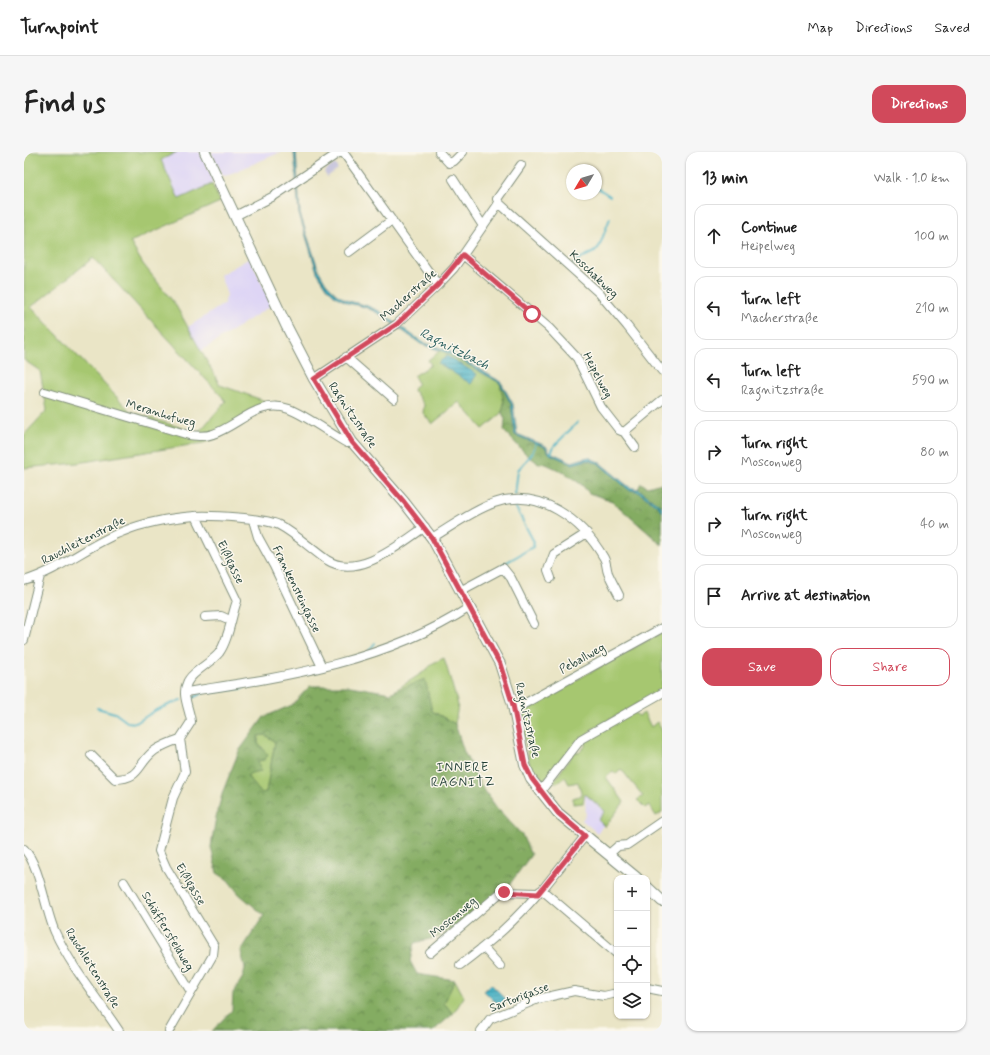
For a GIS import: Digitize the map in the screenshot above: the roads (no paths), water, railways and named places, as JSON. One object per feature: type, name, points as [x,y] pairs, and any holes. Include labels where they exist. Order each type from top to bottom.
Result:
[{"type":"main road","name":"Ragnitzstraße","points":[[205,152],[289,331],[314,379],[352,442],[425,527],[462,590],[500,664],[513,710],[525,765],[540,792],[558,813],[634,875]]},
{"type":"main road","points":[[650,890],[662,902]]},
{"type":"street","points":[[235,216],[274,196],[340,152]]},
{"type":"street","points":[[343,152],[438,285]]},
{"type":"street","points":[[439,152],[445,161],[449,163],[454,161],[463,152]]},
{"type":"street","name":"Macherstraße","points":[[314,379],[394,326],[438,285],[463,255],[499,203],[497,199],[521,165]]},
{"type":"street","points":[[453,179],[483,226]]},
{"type":"street","name":"Koschakweg","points":[[499,203],[599,293],[628,326],[662,371]]},
{"type":"street","points":[[349,252],[392,220]]},
{"type":"street","name":"Heipelweg","points":[[463,255],[549,328],[577,358],[601,407],[619,430],[624,432],[635,446]]},
{"type":"street","points":[[346,357],[394,399]]},
{"type":"street","name":"Meranhofweg","points":[[45,392],[189,435],[201,436],[213,434],[259,409],[274,406],[289,409],[347,443],[352,442]]},
{"type":"street","points":[[624,432],[662,400]]},
{"type":"street","points":[[432,538],[487,506],[501,501],[518,499],[538,502],[554,507],[572,519],[586,533],[605,560],[607,571],[619,595]]},
{"type":"street","name":"Rauchleitenstraße","points":[[24,581],[40,576],[123,531],[151,522],[196,516],[253,520],[278,524],[328,561],[339,565],[350,566],[381,557],[425,527]]},
{"type":"street","name":"Eißlgasse","points":[[186,692],[186,684],[190,678],[219,653],[229,633],[230,620],[237,601],[196,516]]},
{"type":"street","name":"Frankensteingasse","points":[[253,520],[258,538],[274,566],[322,667]]},
{"type":"street","points":[[551,578],[548,570],[554,554],[586,533]]},
{"type":"street","points":[[462,590],[503,568],[511,578],[534,624]]},
{"type":"street","name":"Rauchleitenstraße","points":[[24,640],[26,624],[40,576]]},
{"type":"street","points":[[92,755],[115,779],[126,779],[138,772],[153,751],[180,739],[191,722],[186,692],[247,683],[345,662],[434,629],[470,607]]},
{"type":"street","points":[[205,617],[221,616],[230,620]]},
{"type":"street","name":"Peballweg","points":[[513,710],[662,628]]},
{"type":"street","points":[[540,792],[581,739],[662,693]]},
{"type":"street","name":"Eißlgasse","points":[[169,1031],[213,955],[214,946],[159,850],[173,798],[185,772],[180,739]]},
{"type":"street","points":[[609,854],[618,846],[627,845],[662,821]]},
{"type":"street","points":[[460,965],[484,948],[514,922],[585,836]]},
{"type":"street","name":"Rauchleitenstraße","points":[[24,849],[34,866],[55,932],[65,950],[119,1031]]},
{"type":"street","name":"Schäffersfeldweg","points":[[124,882],[191,992]]},
{"type":"street","name":"Mosconweg","points":[[430,952],[499,894],[504,892],[540,892]]},
{"type":"street","points":[[540,892],[614,952]]},
{"type":"street","points":[[484,948],[500,966]]},
{"type":"street","points":[[650,989],[662,991]]},
{"type":"street","name":"Sartorigasse","points":[[481,1031],[490,1019],[538,999],[574,990],[604,996],[614,994]]},
{"type":"water","name":"Ragnitzbach","points":[[294,152],[296,152],[300,214],[319,271],[326,283],[336,294],[348,301],[365,305],[379,311],[422,342],[449,351],[501,382],[513,404],[517,434],[546,446],[550,452],[572,462],[588,457],[599,462],[629,487],[638,489],[661,506],[662,512],[658,506],[637,491],[629,490],[598,463],[587,460],[572,464],[550,454],[545,447],[515,435],[511,404],[500,383],[448,353],[421,344],[378,313],[365,307],[348,303],[335,296],[328,289],[317,272],[299,214]]},
{"type":"water","points":[[447,356],[477,374],[471,384],[438,363]]},
{"type":"water","points":[[491,984],[507,1000],[502,1005],[494,1001],[484,991]]},
{"type":"waterway","points":[[602,191],[610,196]]},
{"type":"waterway","points":[[573,265],[577,260],[594,252],[599,247],[610,218]]},
{"type":"waterway","points":[[551,453],[554,446],[578,422]]},
{"type":"waterway","points":[[526,461],[532,454],[536,443]]},
{"type":"waterway","points":[[515,495],[518,470],[525,462]]},
{"type":"waterway","points":[[502,565],[533,547],[534,542],[515,506]]},
{"type":"waterway","points":[[369,651],[375,643]]},
{"type":"waterway","points":[[251,686],[258,684]]},
{"type":"waterway","points":[[212,692],[244,688]]},
{"type":"waterway","points":[[192,698],[203,693]]},
{"type":"waterway","points":[[97,708],[115,713],[127,722],[136,723],[156,710],[181,700]]},
{"type":"district","name":"INNERE RAGNITZ","points":[[463,774]]}]
